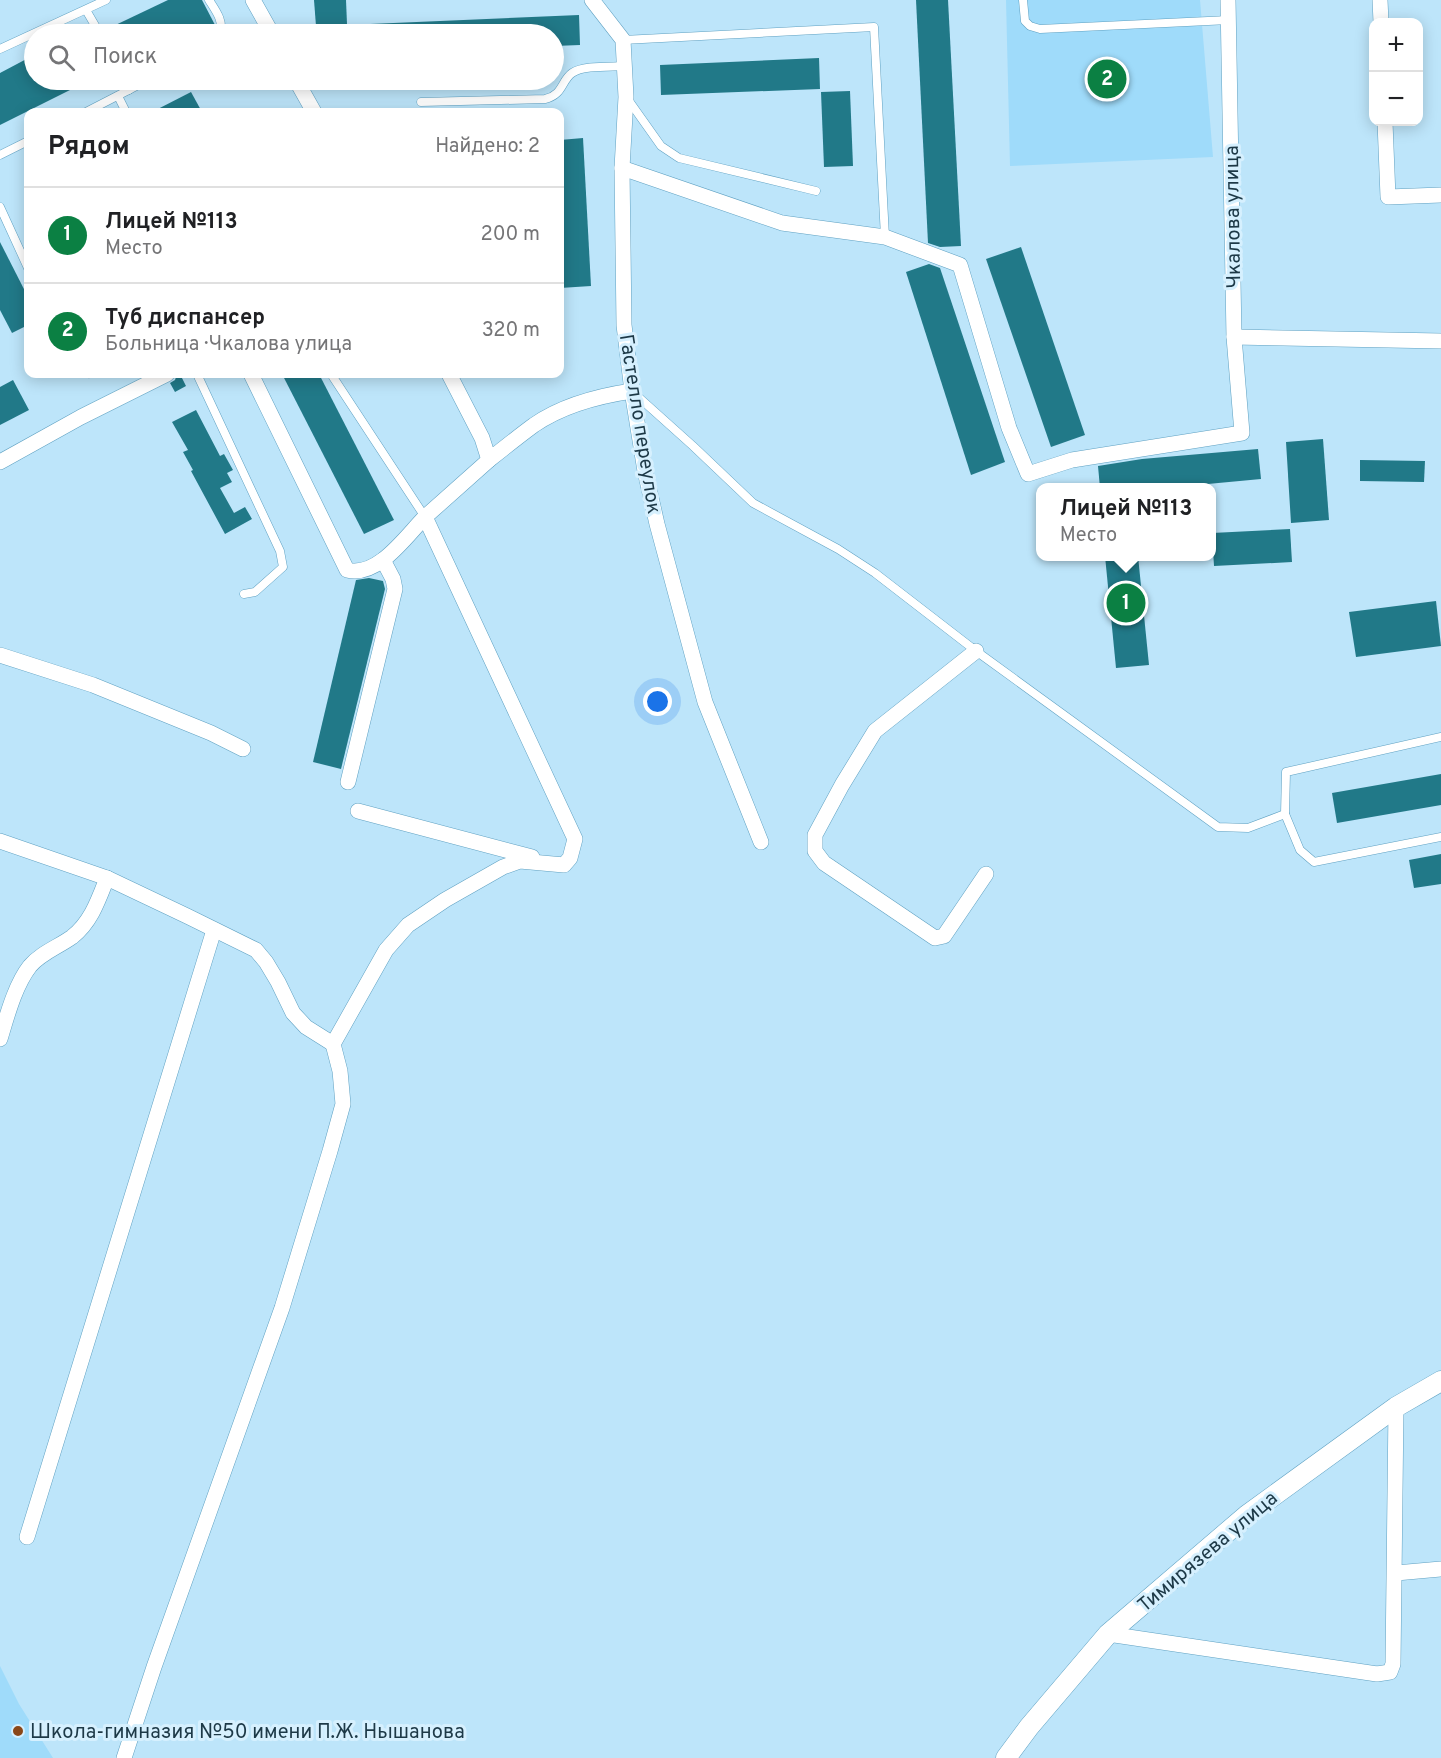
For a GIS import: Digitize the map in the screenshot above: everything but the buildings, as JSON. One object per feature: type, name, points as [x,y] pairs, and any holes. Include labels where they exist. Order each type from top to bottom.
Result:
[{"type":"street","points":[[254,0],[267,24]]},
{"type":"street","points":[[592,0],[623,40]]},
{"type":"street","name":"Чкалова улица","points":[[885,237],[960,265],[1009,428],[1028,474],[1072,460],[1242,433],[1234,337],[1228,0]]},
{"type":"street","points":[[1380,0],[1381,18]]},
{"type":"street","name":"Гастелло переулок","points":[[623,40],[626,97],[621,168],[624,325],[645,471],[705,702],[761,842]]},
{"type":"street","points":[[302,90],[312,108]]},
{"type":"street","points":[[1385,126],[1388,197],[1441,195]]},
{"type":"street","points":[[621,168],[782,223],[885,237]]},
{"type":"street","points":[[1234,337],[1441,341]]},
{"type":"street","points":[[0,462],[81,417],[159,378]]},
{"type":"street","points":[[253,378],[347,570],[353,572],[372,568],[383,560],[425,517],[489,460],[535,424],[558,411],[605,395],[632,391]]},
{"type":"street","points":[[451,378],[483,438],[489,460]]},
{"type":"street","points":[[425,517],[575,839],[570,858],[564,865]]},
{"type":"street","points":[[348,782],[395,589],[393,579],[383,560]]},
{"type":"street","points":[[976,651],[875,731],[815,835],[815,851],[825,863],[935,938],[944,936],[986,874]]},
{"type":"street","points":[[0,655],[93,686],[211,732],[243,749]]},
{"type":"street","points":[[358,811],[564,865]]},
{"type":"street","points":[[0,841],[107,878],[256,950],[278,982],[293,1013],[306,1027],[333,1044],[340,1071],[343,1104],[282,1308],[161,1647],[124,1758]]},
{"type":"street","points":[[333,1044],[386,950],[408,925],[445,900],[503,867],[520,861],[564,865]]},
{"type":"street","points":[[0,1039],[22,978],[32,964],[86,924],[107,878]]},
{"type":"street","points":[[27,1537],[214,930]]},
{"type":"street","name":"Тимирязева улица","points":[[1006,1758],[1029,1727],[1108,1634],[1247,1515],[1396,1407],[1441,1381]]},
{"type":"street","points":[[1108,1634],[1377,1674],[1390,1672],[1393,1664],[1396,1573],[1396,1407]]},
{"type":"street","points":[[1396,1573],[1441,1569]]},
{"type":"lane","points":[[55,24],[106,0]]},
{"type":"lane","points":[[209,0],[220,24]]},
{"type":"lane","points":[[1023,0],[1025,21],[1030,26],[1040,29],[1229,20]]},
{"type":"lane","points":[[86,10],[94,24]]},
{"type":"lane","points":[[623,40],[874,27],[885,237]]},
{"type":"lane","points":[[0,49],[24,38]]},
{"type":"lane","points":[[564,84],[571,74],[582,69],[625,66]]},
{"type":"lane","points":[[94,108],[129,90]]},
{"type":"lane","points":[[421,102],[544,99],[552,98],[559,90]]},
{"type":"lane","points":[[118,96],[124,108]]},
{"type":"lane","points":[[626,97],[661,146],[680,158],[816,191]]},
{"type":"lane","points":[[0,154],[24,143]]},
{"type":"lane","points":[[0,207],[24,259]]},
{"type":"lane","points":[[199,378],[279,551],[283,567],[255,592],[244,594]]},
{"type":"lane","points":[[334,378],[425,517]]},
{"type":"lane","points":[[632,391],[753,503],[838,549],[875,573],[976,651],[1218,827],[1248,828],[1285,814]]},
{"type":"lane","points":[[1441,736],[1286,772],[1285,814],[1300,850],[1314,862],[1441,837]]},
{"type":"shaded area","points":[[1006,0],[1200,0],[1213,157],[1010,166]]},
{"type":"shaded area","name":"Школа-гимназия №50 имени П.Ж. Нышанова","points":[[0,1666],[19,1704],[53,1758],[0,1758]]},
{"type":"place","name":"Туб диспансер","points":[[1107,79]]},
{"type":"place","name":"Лицей №113","points":[[1126,603]]},
{"type":"place","name":"Школа-гимназия №50 имени П.Ж. Нышанова","points":[[18,1731]]}]
